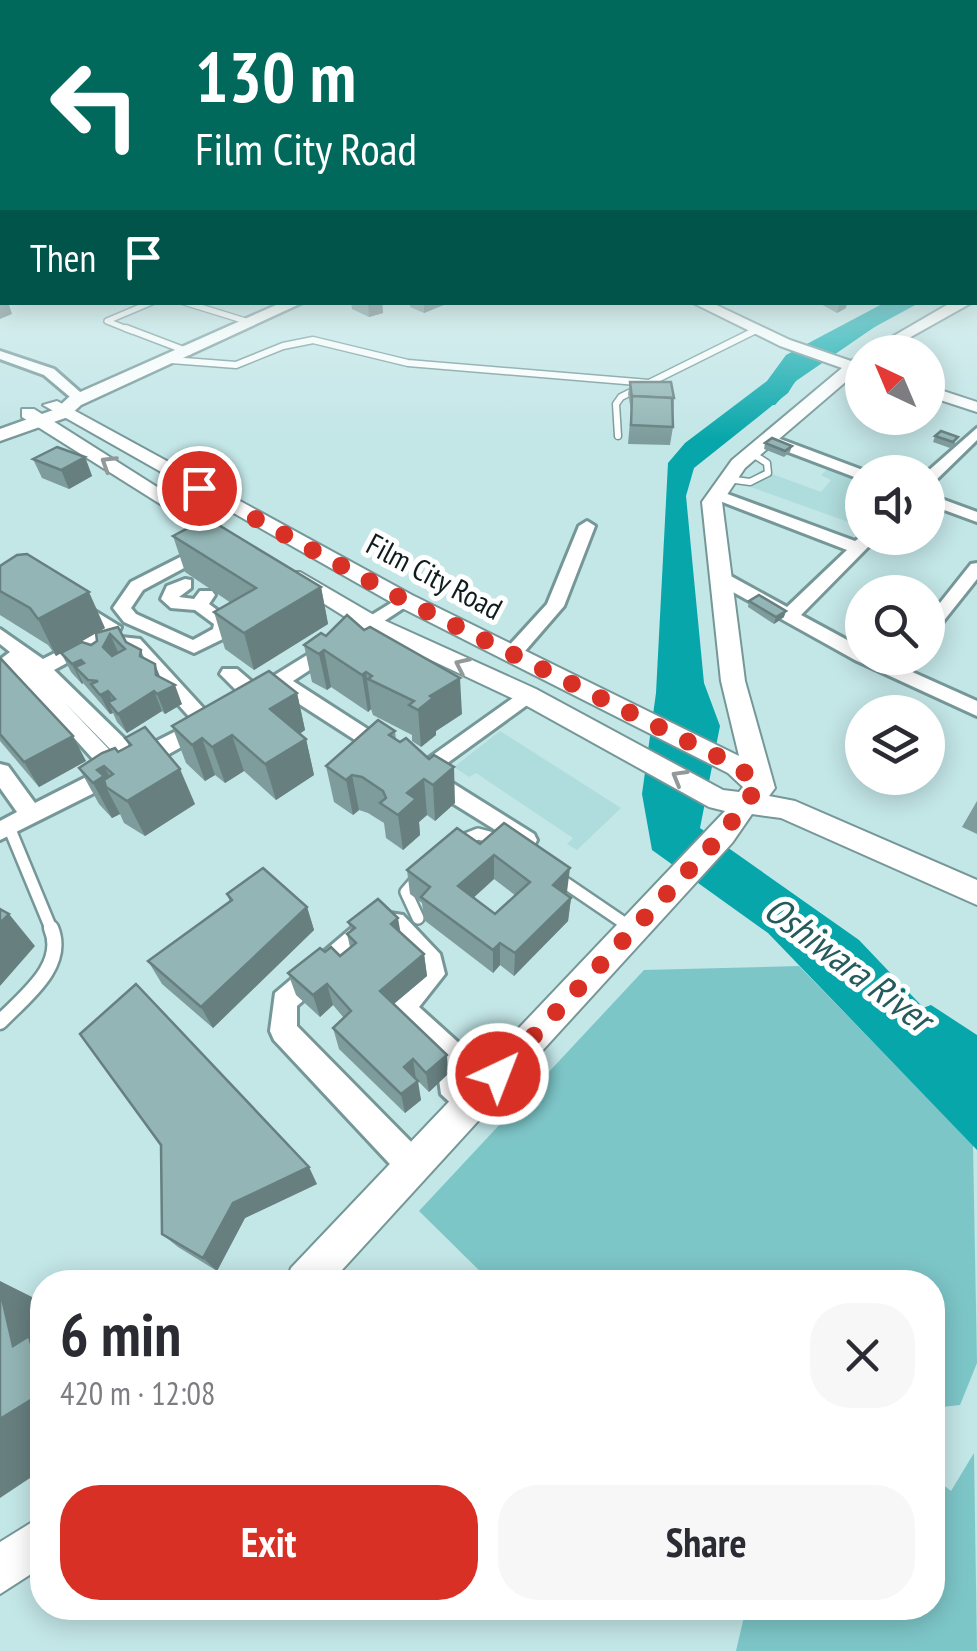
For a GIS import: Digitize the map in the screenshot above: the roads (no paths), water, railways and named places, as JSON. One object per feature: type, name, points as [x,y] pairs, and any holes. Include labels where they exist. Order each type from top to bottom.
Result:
[{"type":"main road","points":[[0,434],[291,305]]},
{"type":"main road","points":[[0,423],[56,409]]},
{"type":"street","points":[[704,305],[785,343],[845,363]]},
{"type":"street","points":[[902,335],[958,305]]},
{"type":"street","points":[[0,355],[49,372],[56,409]]},
{"type":"street","points":[[316,1270],[722,835],[752,794],[733,681],[712,502],[759,446],[845,377]]},
{"type":"street","points":[[945,397],[977,407]]},
{"type":"street","name":"Film City Road","points":[[56,409],[196,524],[371,622],[572,718],[718,800],[752,794],[977,892]]},
{"type":"street","name":"Film City Road","points":[[56,409],[404,600],[737,766],[752,794]]},
{"type":"street","points":[[945,463],[977,432]]},
{"type":"street","points":[[759,446],[845,470]]},
{"type":"street","points":[[722,487],[845,536]]},
{"type":"street","points":[[945,506],[977,518]]},
{"type":"street","points":[[512,654],[554,606],[587,526]]},
{"type":"street","points":[[185,584],[170,599],[177,604],[203,600],[224,622],[222,632],[194,647],[130,618],[122,608],[137,586],[227,538]]},
{"type":"street","points":[[790,614],[851,555]]},
{"type":"street","points":[[945,606],[977,568]]},
{"type":"street","points":[[721,578],[845,646]]},
{"type":"street","points":[[955,593],[977,602]]},
{"type":"street","points":[[46,672],[112,627],[63,596]]},
{"type":"street","points":[[4,829],[127,768],[281,682],[404,600]]},
{"type":"street","points":[[0,635],[46,672],[127,768]]},
{"type":"street","points":[[46,672],[122,643],[133,643],[233,709]]},
{"type":"street","points":[[0,646],[127,768]]},
{"type":"street","points":[[918,675],[977,709]]},
{"type":"street","points":[[227,676],[233,709]]},
{"type":"street","points":[[281,682],[420,772],[554,866]]},
{"type":"street","points":[[420,772],[528,696]]},
{"type":"street","points":[[572,718],[596,698]]},
{"type":"street","points":[[0,772],[32,816]]},
{"type":"street","points":[[413,1166],[283,1031],[284,1000],[377,921],[394,922],[432,962],[432,974],[405,1004],[408,1014],[450,1053],[450,1084],[471,1103]]},
{"type":"street","points":[[0,1570],[30,1548]]},
{"type":"lane","points":[[145,305],[107,321],[189,352]]},
{"type":"lane","points":[[194,305],[252,323]]},
{"type":"lane","points":[[618,436],[616,404],[650,382],[756,330]]},
{"type":"lane","points":[[171,360],[236,365],[283,346],[313,340],[408,363],[650,382]]},
{"type":"lane","points":[[0,1022],[48,972],[56,940],[4,829]]},
{"type":"lane","points":[[450,848],[464,836],[478,834],[498,838],[531,860]]},
{"type":"lane","points":[[554,866],[633,929]]},
{"type":"lane","points":[[418,918],[406,892],[424,872]]},
{"type":"water","points":[[880,305],[915,305],[860,335],[845,335],[845,343],[806,364],[788,393],[694,468],[686,496],[704,683],[720,726],[700,828],[859,940],[977,1064],[977,1150],[768,933],[652,850],[642,794],[656,693],[668,463],[685,443],[767,381],[786,355]]},
{"type":"waterway","name":"Oshiwara River","points":[[767,400],[788,376],[897,305]]},
{"type":"waterway","name":"Oshiwara River","points":[[931,1026],[977,1063]]}]
